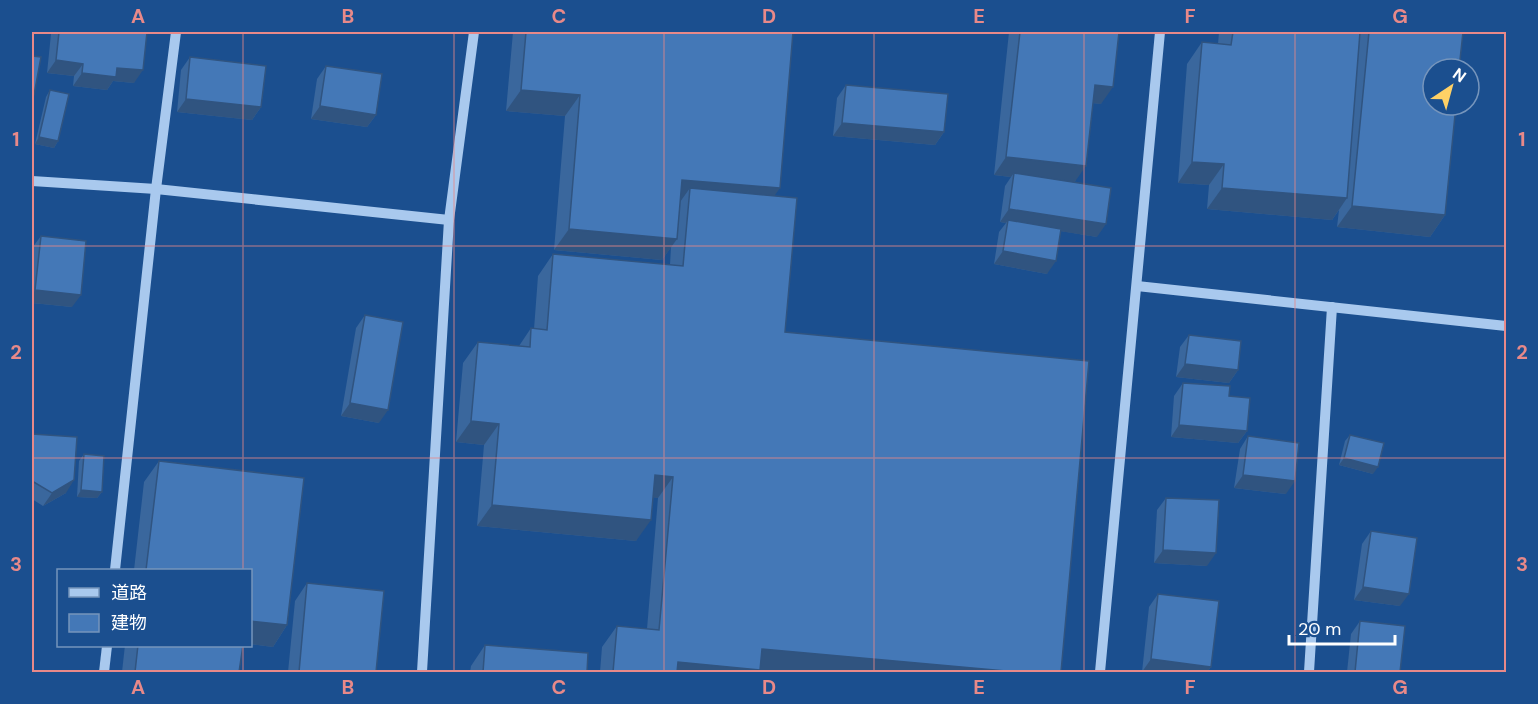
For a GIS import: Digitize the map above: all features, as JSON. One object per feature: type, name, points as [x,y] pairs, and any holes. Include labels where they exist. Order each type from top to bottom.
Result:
[{"type":"street","points":[[115,569],[156,189],[176,32]]},
{"type":"street","points":[[422,672],[449,220],[474,32]]},
{"type":"street","points":[[1100,672],[1160,32]]},
{"type":"street","points":[[32,181],[156,189],[449,220]]},
{"type":"street","points":[[1137,286],[1506,326]]},
{"type":"street","points":[[1309,672],[1332,307]]},
{"type":"street","points":[[104,672],[107,647]]},
{"type":"building","points":[[59,32],[147,32],[143,70],[117,68],[116,77],[82,73],[83,64],[56,60]]},
{"type":"building","points":[[526,32],[793,32],[780,188],[682,180],[677,239],[569,229],[580,95],[521,90]]},
{"type":"building","points":[[1020,32],[1119,32],[1113,87],[1095,85],[1086,166],[1006,157]]},
{"type":"building","points":[[1233,32],[1360,32],[1347,198],[1222,188],[1224,164],[1192,162],[1202,42],[1231,45]]},
{"type":"building","points":[[1369,32],[1463,32],[1460,57],[1421,57],[1421,117],[1455,117],[1445,215],[1352,206]]},
{"type":"building","points":[[32,56],[41,57],[34,95],[32,95]]},
{"type":"building","points":[[190,57],[266,66],[261,107],[186,99]]},
{"type":"building","points":[[326,66],[382,74],[376,115],[320,106]]},
{"type":"building","points":[[846,85],[948,94],[944,132],[842,123]]},
{"type":"building","points":[[50,90],[69,94],[58,141],[39,137]]},
{"type":"building","points":[[1014,173],[1111,188],[1106,224],[1009,209]]},
{"type":"building","points":[[690,188],[797,198],[785,332],[1089,361],[1061,672],[1017,672],[762,649],[760,670],[678,662],[677,672],[613,672],[617,626],[659,630],[673,477],[655,475],[651,520],[492,505],[499,424],[471,421],[478,342],[530,347],[531,328],[547,330],[553,254],[683,266]]},
{"type":"building","points":[[1008,220],[1061,229],[1056,261],[1003,251]]},
{"type":"building","points":[[41,236],[86,241],[81,295],[35,290]]},
{"type":"building","points":[[365,315],[403,322],[388,410],[350,403]]},
{"type":"building","points":[[1189,335],[1241,341],[1238,370],[1185,364]]},
{"type":"building","points":[[1183,383],[1230,386],[1229,396],[1250,398],[1247,431],[1179,425]]},
{"type":"building","points":[[32,434],[77,437],[74,480],[52,493],[32,481]]},
{"type":"building","points":[[1350,435],[1384,443],[1378,467],[1344,458]]},
{"type":"building","points":[[1248,436],[1299,443],[1295,481],[1243,475]]},
{"type":"building","points":[[84,454],[104,456],[102,492],[81,490]]},
{"type":"building","points":[[159,461],[304,478],[287,625],[252,621],[252,569],[146,569]]},
{"type":"building","points":[[1166,498],[1219,500],[1216,553],[1163,550]]},
{"type":"building","points":[[1371,531],[1417,538],[1409,594],[1363,587]]},
{"type":"building","points":[[307,583],[384,591],[376,672],[299,672]]},
{"type":"building","points":[[1158,594],[1219,601],[1211,667],[1151,659]]},
{"type":"building","points":[[1360,621],[1405,626],[1400,672],[1355,672]]},
{"type":"building","points":[[485,645],[588,653],[587,672],[483,672]]},
{"type":"building","points":[[138,647],[243,647],[239,672],[135,672]]}]
